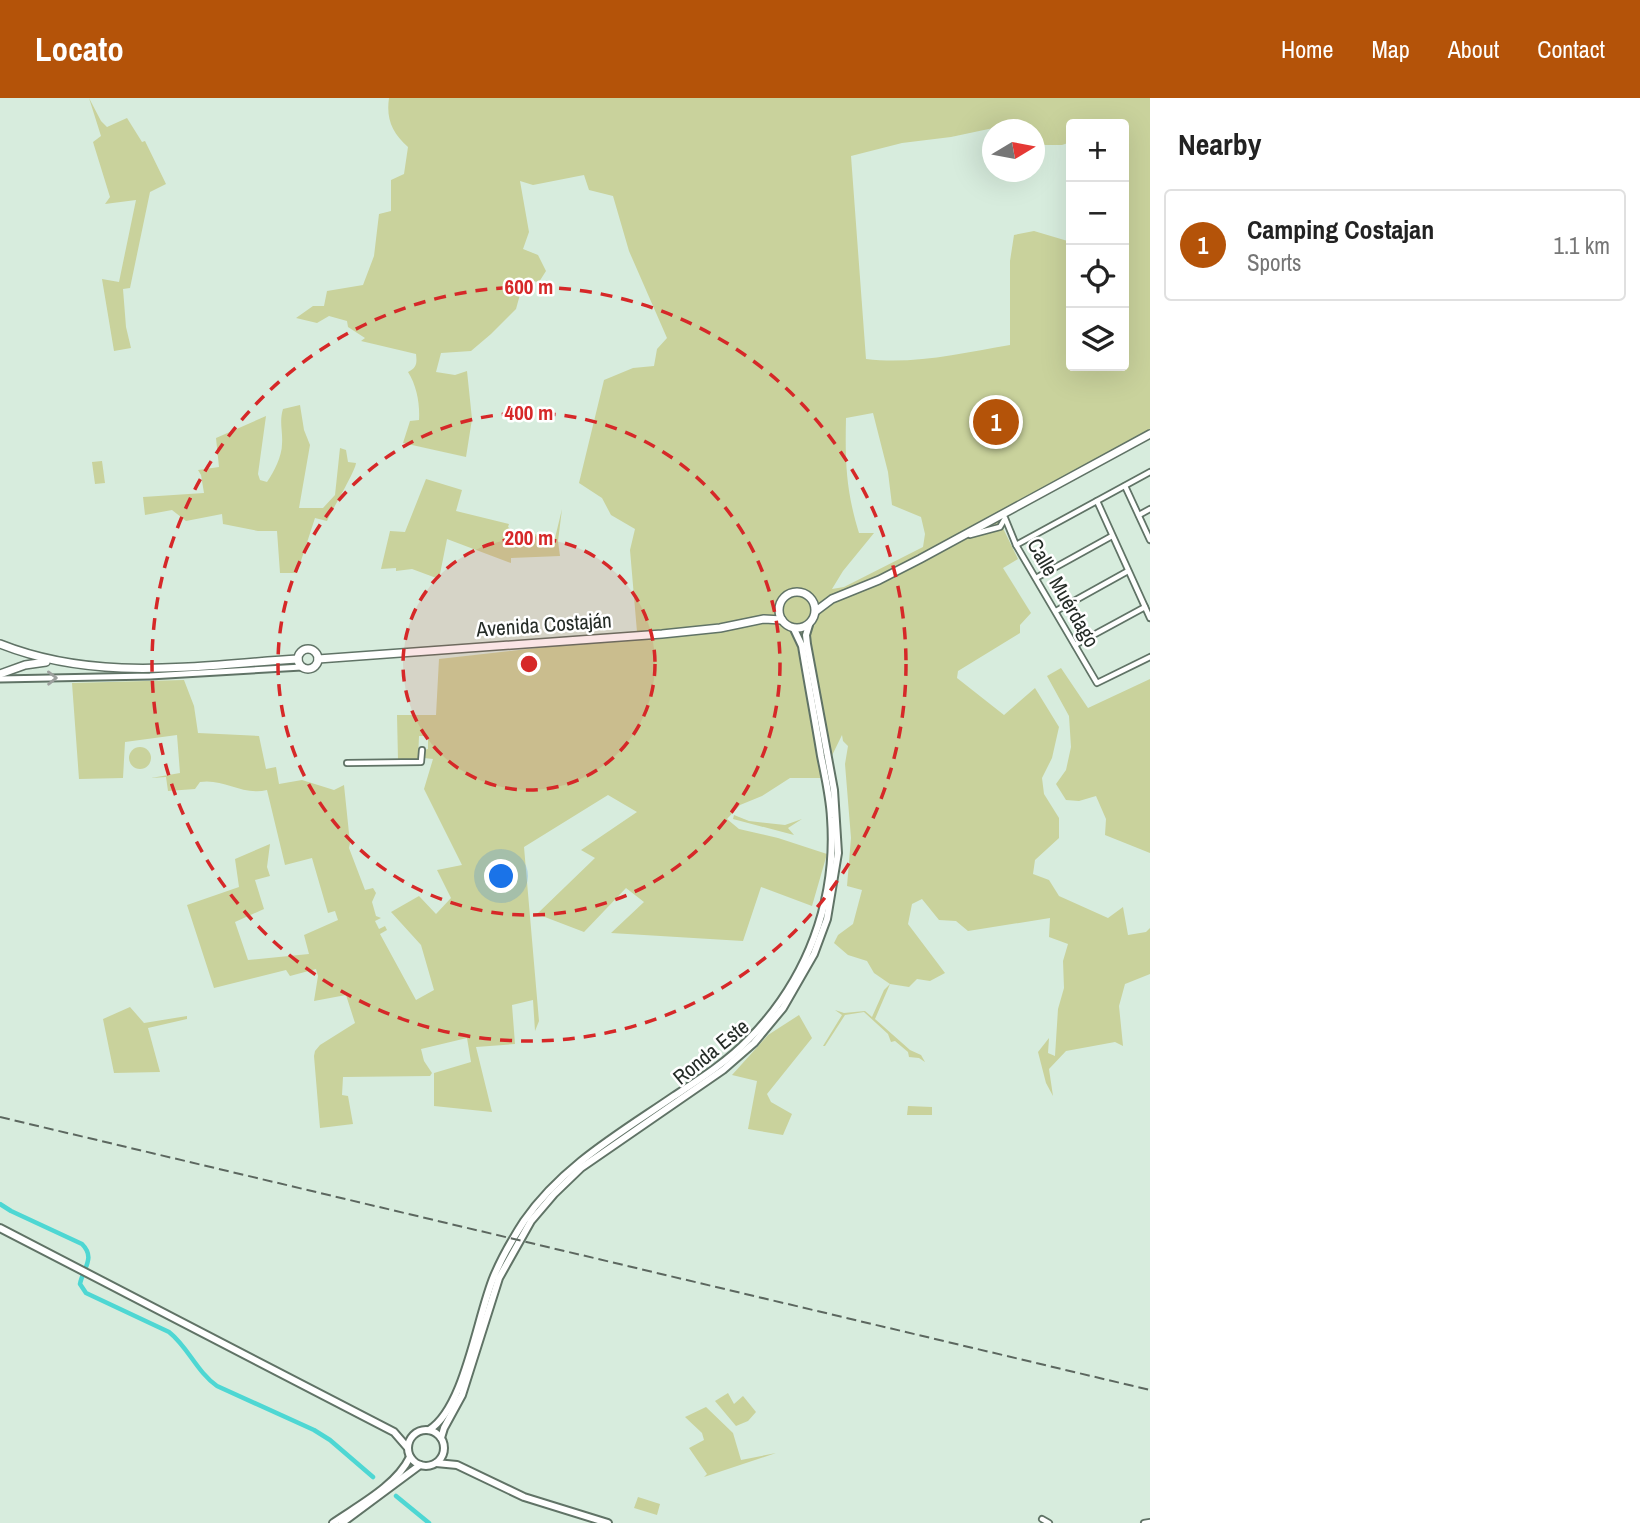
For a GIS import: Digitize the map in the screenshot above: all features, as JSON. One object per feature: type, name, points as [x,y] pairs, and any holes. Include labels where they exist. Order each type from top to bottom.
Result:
[{"type":"highway","points":[[779,607],[782,620],[794,629],[809,625],[816,611],[832,599],[879,580],[1003,516],[1150,434]]},
{"type":"highway","points":[[764,619],[779,607],[784,598],[793,593],[803,593],[812,599],[832,599]]},
{"type":"highway","points":[[812,599],[816,611]]},
{"type":"highway","name":"Avenida Costaján","points":[[318,659],[643,635],[702,630],[764,619],[782,620]]},
{"type":"highway","points":[[0,638],[59,662]]},
{"type":"highway","points":[[0,644],[59,662],[116,673],[300,663],[313,668],[318,659],[314,652],[308,649],[301,652],[300,663]]},
{"type":"highway","points":[[0,677],[25,665],[59,662]]},
{"type":"main road","name":"Ronda Este","points":[[441,1438],[462,1395],[499,1278],[531,1221],[581,1168],[723,1070],[754,1043],[783,1009],[814,954],[827,919],[838,853],[835,802],[807,644],[809,625]]},
{"type":"main road","name":"Ronda Este","points":[[429,1430],[438,1423],[452,1402],[467,1365],[494,1276],[509,1245],[537,1204],[577,1164],[719,1065],[743,1045],[778,1006],[809,954],[821,920],[828,887],[832,853],[831,817],[802,646],[794,629]]},
{"type":"main road","points":[[0,1228],[394,1432],[407,1447],[410,1457],[420,1465],[430,1466],[436,1463],[444,1450]]},
{"type":"main road","points":[[394,1432],[414,1433],[429,1430],[441,1438],[444,1450],[457,1465]]},
{"type":"main road","points":[[407,1447],[414,1433]]},
{"type":"main road","points":[[333,1523],[390,1482],[410,1457]]},
{"type":"main road","points":[[436,1463],[457,1465],[533,1501],[608,1523]]},
{"type":"main road","points":[[342,1523],[420,1465]]},
{"type":"street","points":[[1016,545],[1150,472]]},
{"type":"street","points":[[1125,486],[1150,540]]},
{"type":"street","points":[[1097,501],[1150,618]]},
{"type":"street","points":[[1139,515],[1150,509]]},
{"type":"street","name":"Calle Muérdago","points":[[1003,516],[1016,545],[1097,683],[1150,657]]},
{"type":"street","points":[[1036,578],[1112,536]]},
{"type":"street","points":[[1056,611],[1128,571]]},
{"type":"street","points":[[1075,645],[1145,607]]},
{"type":"street","points":[[0,677],[116,673]]},
{"type":"street","points":[[347,763],[421,762],[422,750]]},
{"type":"street","points":[[1042,1519],[1049,1523]]},
{"type":"street","points":[[1144,1523],[1150,1522]]},
{"type":"green space","points":[[89,98],[107,127],[127,118],[142,142],[145,141],[166,184],[150,192],[130,288],[123,289],[126,327],[131,348],[114,351],[102,279],[119,282],[136,200],[105,204],[110,197],[93,142],[101,136]]},
{"type":"green space","points":[[389,98],[1150,98],[1150,434],[994,517],[999,520],[1018,559],[1003,568],[1031,613],[1020,625],[1020,633],[958,671],[957,678],[1004,715],[1035,688],[1059,727],[1052,758],[1042,778],[1044,794],[1059,818],[1059,838],[1035,860],[1033,874],[1049,880],[1059,896],[1108,918],[1123,907],[1128,935],[1146,932],[1150,928],[1150,974],[1125,984],[1119,1006],[1123,1046],[1115,1042],[1066,1051],[1049,1069],[1053,1096],[1046,1083],[1038,1052],[1049,1038],[1048,1053],[1055,1056],[1058,1009],[1064,988],[1063,961],[1068,944],[1049,937],[1050,918],[968,931],[956,921],[939,920],[922,899],[912,904],[908,924],[945,973],[930,981],[917,979],[909,987],[890,984],[874,973],[867,961],[848,955],[834,943],[838,935],[853,924],[862,890],[847,886],[851,838],[845,764],[848,746],[842,735],[821,778],[790,778],[762,796],[740,805],[727,819],[739,829],[827,854],[812,906],[761,887],[743,941],[611,933],[644,902],[626,888],[584,932],[537,914],[595,858],[581,850],[637,812],[608,795],[524,847],[539,1021],[535,1031],[533,1000],[512,1005],[515,1044],[476,1047],[492,1112],[434,1106],[434,1073],[471,1062],[467,1038],[421,1049],[424,1061],[432,1073],[430,1076],[343,1077],[342,1095],[348,1096],[353,1124],[320,1128],[314,1056],[320,1045],[355,1023],[346,995],[314,1001],[318,976],[316,969],[290,976],[286,970],[214,988],[187,905],[239,887],[235,859],[270,844],[267,867],[270,876],[255,880],[264,909],[235,922],[248,960],[309,954],[304,935],[338,920],[335,911],[328,913],[312,858],[285,865],[267,790],[250,791],[208,781],[200,782],[195,789],[168,791],[166,777],[151,778],[180,773],[177,735],[125,742],[123,778],[79,779],[72,683],[184,680],[194,706],[198,733],[259,736],[266,769],[276,767],[279,784],[302,780],[334,790],[344,785],[349,848],[365,890],[373,888],[376,893],[372,902],[376,916],[381,918],[375,921],[379,929],[385,926],[387,930],[380,934],[416,1000],[434,990],[421,945],[391,912],[419,896],[436,914],[451,898],[437,870],[462,865],[424,789],[433,759],[424,758],[424,750],[428,749],[428,736],[419,736],[418,760],[398,760],[397,715],[436,715],[439,659],[706,629],[678,628],[637,632],[630,550],[635,529],[611,515],[602,498],[579,483],[604,380],[633,368],[654,366],[657,349],[667,338],[629,251],[613,196],[589,190],[584,175],[533,185],[520,181],[529,232],[523,249],[538,255],[546,271],[539,282],[524,280],[516,309],[471,351],[441,353],[436,372],[455,375],[467,371],[472,419],[466,457],[403,443],[410,421],[419,420],[417,396],[408,372],[416,365],[416,354],[361,341],[365,338],[348,327],[347,321],[329,316],[317,323],[296,318],[313,306],[324,306],[327,291],[363,285],[374,256],[379,214],[391,211],[391,180],[404,174],[408,147],[391,125],[388,113]],"holes":[[[982,119],[1045,119],[1045,145],[1066,144],[1066,119],[1129,119],[1129,371],[1066,371],[1066,241],[1034,231],[1014,235],[1010,261],[1010,345],[920,359],[866,359],[851,156],[902,143],[982,130]],[[873,413],[888,472],[892,505],[921,517],[925,534],[923,547],[844,587],[832,589],[874,533],[859,533],[855,518],[847,476],[846,418]]]},
{"type":"green space","points":[[300,405],[304,430],[310,445],[299,508],[323,508],[335,495],[340,448],[346,450],[348,462],[356,463],[327,521],[315,518],[297,573],[280,573],[277,531],[258,531],[223,524],[222,514],[186,521],[172,510],[145,515],[143,497],[204,493],[198,470],[219,467],[216,438],[266,416],[258,474],[260,480],[267,482],[281,454],[283,409]]},
{"type":"green space","points":[[102,461],[105,483],[95,484],[92,462]]},
{"type":"green space","points":[[426,479],[462,490],[456,511],[509,524],[508,527],[512,530],[555,538],[562,509],[558,541],[560,556],[511,558],[511,563],[447,539],[439,579],[412,569],[381,569],[390,531],[405,532]]},
{"type":"green space","points":[[1061,668],[1088,708],[1150,679],[1150,853],[1105,835],[1106,819],[1096,796],[1079,801],[1066,800],[1056,784],[1066,770],[1071,747],[1069,716],[1047,676]]},
{"type":"green space","points":[[140,747],[148,750],[151,758],[148,766],[140,769],[132,766],[129,758],[132,750]]},
{"type":"green space","points":[[734,815],[749,821],[785,825],[802,819],[788,828],[794,835],[733,819]]},
{"type":"green space","points":[[890,984],[875,1019],[910,1050],[921,1055],[925,1062],[909,1057],[908,1052],[895,1041],[891,1042],[888,1034],[864,1012],[845,1015],[823,1046],[842,1015],[835,1010],[844,1013],[865,1011],[872,1017],[884,990]]},
{"type":"green space","points":[[130,1007],[144,1023],[187,1016],[187,1019],[148,1028],[160,1072],[114,1073],[103,1019]]},
{"type":"green space","points":[[799,1015],[812,1038],[767,1094],[771,1102],[792,1114],[783,1135],[748,1129],[757,1081],[732,1075],[768,1035]]},
{"type":"green space","points":[[908,1106],[932,1107],[932,1115],[907,1115]]},
{"type":"green space","points":[[728,1393],[734,1404],[743,1396],[756,1412],[748,1421],[736,1426],[715,1401]]},
{"type":"green space","points":[[706,1407],[733,1433],[741,1460],[776,1453],[704,1477],[707,1474],[689,1448],[704,1440],[702,1433],[685,1417]]},
{"type":"green space","points":[[638,1497],[660,1504],[657,1515],[634,1508]]},
{"type":"water","points":[[1014,409],[1017,418],[990,427],[987,417]]},
{"type":"waterway","points":[[0,1204],[82,1244],[88,1259],[80,1284],[86,1293],[169,1332],[217,1386],[314,1430],[330,1440],[373,1477]]},
{"type":"waterway","points":[[396,1496],[429,1523]]},
{"type":"railway","points":[[0,1117],[1150,1390]]},
{"type":"place","name":"Camping Costajan","points":[[996,422]]}]
